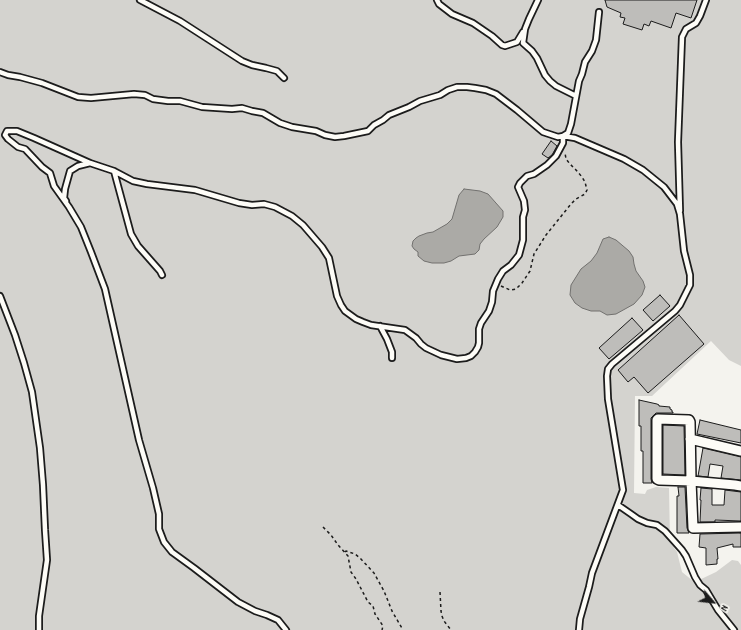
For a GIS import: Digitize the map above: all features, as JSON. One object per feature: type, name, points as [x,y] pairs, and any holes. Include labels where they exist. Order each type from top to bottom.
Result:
[{"type":"street","points":[[741,486],[691,481],[657,479],[657,420],[689,420],[690,422],[691,481],[693,528],[741,527]]},
{"type":"street","points":[[690,439],[741,450]]},
{"type":"lane","points":[[140,0],[180,21],[242,61],[252,66],[277,71],[284,78]]},
{"type":"lane","points":[[436,0],[452,14],[473,23],[505,46],[517,42],[525,29]]},
{"type":"lane","points":[[538,0],[528,19],[523,42],[537,58],[545,75],[556,86],[576,96]]},
{"type":"lane","points":[[579,630],[580,619],[592,573],[623,490],[608,399],[608,369],[675,311],[690,285],[690,275],[684,251],[680,214],[678,142],[682,37],[686,30],[696,23],[706,0]]},
{"type":"lane","points":[[563,136],[568,133],[585,62],[592,51],[596,40],[599,12]]},
{"type":"lane","points":[[0,72],[42,83],[78,96],[91,98],[134,94],[144,95],[153,99],[180,101],[202,107],[232,109],[242,108],[263,113],[280,123],[292,127],[316,131],[335,137],[368,131],[389,115],[457,87],[486,90],[496,94],[543,132],[558,137],[563,136],[575,138],[624,159],[643,170],[664,187],[677,204],[680,214]]},
{"type":"lane","points":[[69,207],[54,186],[50,173],[42,167],[25,149],[18,147],[8,139],[5,135],[7,131],[17,132],[34,138],[133,181],[195,190],[239,203],[252,205],[264,204],[275,207],[292,216],[303,225],[322,247],[329,258],[340,305],[351,316],[363,322],[405,330],[426,348],[441,355],[457,359],[466,358],[475,352],[478,347],[479,329],[489,311],[496,283],[503,271],[511,265],[519,255],[523,240],[523,217],[525,210],[524,201],[518,187],[527,176],[534,174],[547,165],[556,156],[563,143],[563,136]]},
{"type":"lane","points":[[90,163],[78,166],[70,171],[64,198],[81,227],[105,289],[139,440],[159,514],[159,529],[164,542],[172,552],[238,602],[255,611],[278,620],[286,630]]},
{"type":"lane","points":[[114,172],[131,234],[138,246],[162,275]]},
{"type":"lane","points":[[0,296],[15,335],[32,392],[39,440],[47,560],[39,616],[39,630]]},
{"type":"lane","points":[[380,326],[392,352],[392,358]]},
{"type":"lane","points":[[618,505],[638,520],[657,525],[665,531],[682,550],[695,577],[734,630]]},
{"type":"path","points":[[496,283],[510,290],[516,289],[530,271],[534,254],[546,235],[571,204],[585,194],[587,190],[582,177],[566,159],[563,143]]},
{"type":"path","points":[[322,527],[331,535],[345,552],[349,559],[351,572],[367,600],[373,606],[375,614],[382,623],[382,630]]},
{"type":"path","points":[[345,552],[355,554],[375,575],[384,591],[392,611],[404,630]]},
{"type":"path","points":[[440,592],[442,616],[451,630]]},
{"type":"shaded area","points":[[0,0],[741,0],[741,366],[729,360],[711,341],[652,396],[635,396],[634,493],[645,494],[647,490],[656,487],[669,488],[670,542],[677,552],[682,572],[693,581],[697,581],[716,572],[732,560],[738,561],[741,565],[741,630],[0,630]]},
{"type":"shaded area","points":[[464,189],[480,191],[488,194],[503,211],[503,217],[497,227],[480,244],[479,250],[475,254],[459,256],[444,263],[424,261],[418,256],[418,252],[412,246],[413,241],[419,236],[433,232],[447,224],[452,219],[459,195]]},
{"type":"shaded area","points":[[609,237],[616,240],[629,251],[633,257],[636,271],[645,287],[642,295],[634,304],[616,314],[607,315],[600,311],[591,311],[582,308],[575,303],[570,295],[571,285],[581,269],[591,261],[597,253],[603,239]]},
{"type":"building","points":[[605,0],[697,0],[691,18],[676,13],[671,28],[651,21],[649,26],[644,24],[642,30],[623,24],[625,18],[620,17],[621,13],[607,7]]},
{"type":"building","points":[[551,141],[557,146],[552,155],[548,158],[542,154]]},
{"type":"building","points":[[660,295],[670,306],[653,321],[643,310]]},
{"type":"building","points":[[679,315],[704,344],[648,393],[634,377],[628,382],[618,370]]},
{"type":"building","points":[[632,318],[643,330],[609,359],[599,348]]},
{"type":"building","points":[[639,400],[657,404],[659,406],[670,407],[673,412],[656,413],[651,418],[652,483],[643,483],[643,451],[641,451],[641,426],[639,426]]},
{"type":"building","points":[[700,420],[741,430],[741,443],[697,434]]},
{"type":"building","points":[[663,425],[684,426],[685,475],[663,474]]},
{"type":"building","points":[[703,448],[741,457],[741,480],[721,478],[723,466],[710,464],[708,477],[698,476]]},
{"type":"building","points":[[678,487],[685,487],[687,528],[689,533],[677,533]]},
{"type":"building","points":[[701,488],[712,489],[712,505],[724,505],[725,490],[741,492],[741,521],[715,520],[715,522],[700,522]]},
{"type":"building","points":[[741,533],[741,547],[733,547],[733,544],[717,548],[717,564],[706,565],[706,548],[699,547],[700,534]]}]
